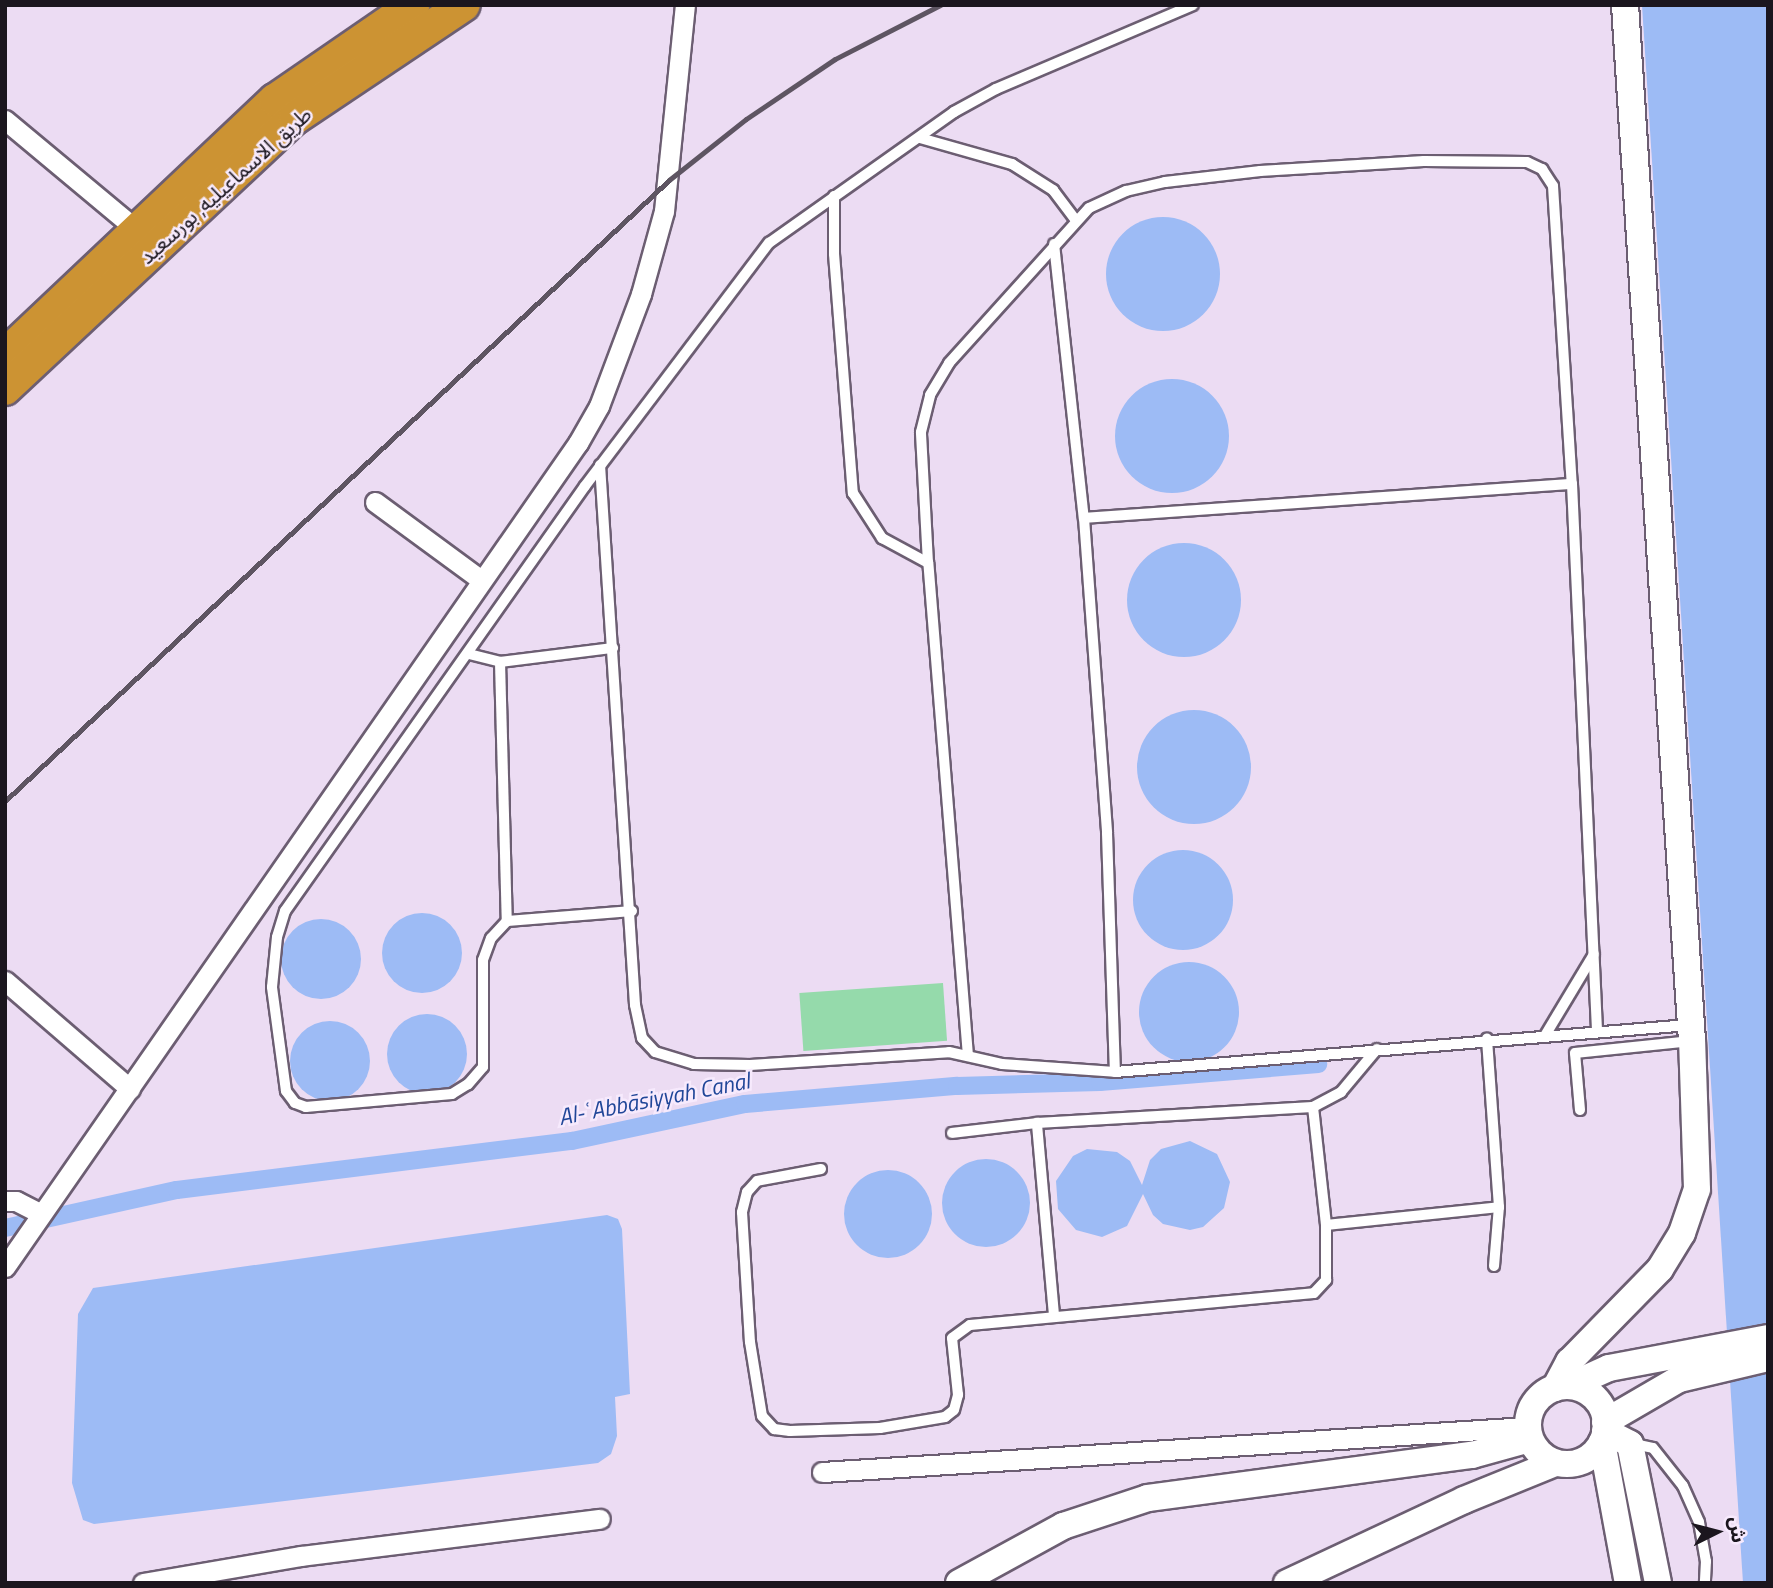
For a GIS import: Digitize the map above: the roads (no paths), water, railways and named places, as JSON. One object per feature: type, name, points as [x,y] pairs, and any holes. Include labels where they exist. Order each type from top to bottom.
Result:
[{"type":"highway","name":"طريق الاسماعيليه, بورسعيد","points":[[5,389],[23,350],[137,230],[275,100],[413,5]]},
{"type":"highway","name":"طريق الاسماعيليه, بورسعيد","points":[[23,350],[295,118],[464,5]]},
{"type":"main road","points":[[1562,1387],[1569,1362],[1660,1269],[1691,1213],[1697,1189],[1691,1033],[1625,5]]},
{"type":"main road","points":[[1287,1583],[1464,1500],[1555,1463],[1582,1461],[1604,1432],[1684,1366],[1768,1338]]},
{"type":"main road","points":[[1555,1463],[1540,1454],[1529,1433],[1537,1400],[1562,1387],[1609,1368],[1684,1366],[1768,1358]]},
{"type":"main road","points":[[1562,1387],[1594,1398],[1604,1432],[1628,1583]]},
{"type":"main road","points":[[1604,1432],[1630,1444],[1658,1583]]},
{"type":"main road","points":[[960,1583],[1063,1526],[1148,1497],[1472,1455],[1529,1433]]},
{"type":"street","points":[[7,1264],[583,434],[598,406],[636,307],[664,211],[685,5]]},
{"type":"street","points":[[5,120],[137,230]]},
{"type":"street","points":[[375,502],[481,580]]},
{"type":"street","points":[[5,981],[130,1089]]},
{"type":"street","points":[[9,1196],[39,1217]]},
{"type":"street","points":[[822,1472],[1529,1433]]},
{"type":"street","points":[[143,1583],[301,1556],[600,1519]]},
{"type":"lane","points":[[632,911],[507,921],[491,938],[482,960],[483,1066],[468,1084],[452,1094],[306,1107],[295,1103],[286,1091],[272,987],[277,937],[285,911],[600,465],[769,243],[834,196],[996,89],[1193,5]]},
{"type":"lane","points":[[920,138],[1012,164],[1053,190],[1076,219]]},
{"type":"lane","points":[[968,1056],[928,563],[922,432],[930,396],[949,363],[1076,219],[1089,208],[1126,191],[1260,171],[1424,161],[1527,162],[1542,169],[1553,186],[1572,484],[1597,1031]]},
{"type":"lane","points":[[834,196],[834,254],[853,493],[882,538],[928,563]]},
{"type":"lane","points":[[1054,244],[1084,518],[1107,833],[1115,1072]]},
{"type":"lane","points":[[600,465],[632,911],[635,1005],[642,1038],[655,1052],[694,1064],[736,1065],[921,1053],[968,1056],[1002,1064],[1115,1072],[1486,1038],[1597,1031],[1691,1033]]},
{"type":"lane","points":[[1084,518],[1572,484]]},
{"type":"lane","points":[[469,654],[500,662],[613,648]]},
{"type":"lane","points":[[500,662],[507,921]]},
{"type":"lane","points":[[1546,1034],[1594,954]]},
{"type":"lane","points":[[1580,1110],[1575,1053],[1691,1033]]},
{"type":"lane","points":[[1486,1038],[1499,1207],[1494,1266]]},
{"type":"lane","points":[[952,1133],[1037,1123],[1313,1107],[1341,1092],[1377,1049]]},
{"type":"lane","points":[[821,1169],[757,1181],[747,1192],[742,1212],[750,1342],[762,1416],[774,1429],[880,1428],[945,1417],[954,1410],[958,1395],[952,1338],[957,1331],[970,1325],[1314,1293],[1326,1280],[1326,1225],[1313,1107]]},
{"type":"lane","points":[[1037,1123],[1055,1315]]},
{"type":"lane","points":[[1326,1225],[1499,1207]]},
{"type":"lane","points":[[1630,1444],[1653,1448],[1683,1486],[1699,1522],[1706,1561],[1705,1583]]},
{"type":"water","points":[[1642,5],[1768,5],[1768,1583],[1743,1583]]},
{"type":"water","points":[[1163,217],[1185,222],[1203,234],[1215,252],[1220,274],[1215,296],[1203,314],[1185,326],[1163,331],[1141,326],[1123,314],[1111,296],[1106,274],[1111,252],[1123,234],[1141,222]]},
{"type":"water","points":[[1172,379],[1194,384],[1212,396],[1224,414],[1229,436],[1224,458],[1212,476],[1194,488],[1172,493],[1150,488],[1132,476],[1120,458],[1115,436],[1120,414],[1132,396],[1150,384]]},
{"type":"water","points":[[1184,543],[1206,548],[1224,560],[1236,578],[1241,600],[1236,622],[1224,640],[1206,652],[1184,657],[1162,652],[1144,640],[1132,622],[1127,600],[1132,578],[1144,560],[1162,548]]},
{"type":"water","points":[[1194,710],[1216,714],[1234,727],[1247,745],[1251,767],[1247,789],[1234,807],[1216,820],[1194,824],[1172,820],[1154,807],[1141,789],[1137,767],[1141,745],[1154,727],[1172,714]]},
{"type":"water","points":[[1183,850],[1211,858],[1225,872],[1233,900],[1225,928],[1211,942],[1183,950],[1155,942],[1141,928],[1133,900],[1141,872],[1155,858]]},
{"type":"water","points":[[422,913],[437,916],[450,925],[459,938],[462,953],[459,968],[450,981],[437,990],[422,993],[407,990],[394,981],[385,968],[382,953],[385,938],[394,925],[407,916]]},
{"type":"water","points":[[321,919],[336,922],[349,931],[358,944],[361,959],[358,974],[349,987],[336,996],[321,999],[306,996],[293,987],[284,974],[281,959],[284,944],[293,931],[306,922]]},
{"type":"water","points":[[1189,962],[1217,970],[1231,984],[1239,1012],[1231,1040],[1217,1054],[1189,1062],[1161,1054],[1147,1040],[1139,1012],[1147,984],[1161,970]]},
{"type":"water","points":[[427,1014],[442,1017],[455,1026],[464,1039],[467,1054],[464,1069],[455,1082],[442,1091],[427,1094],[412,1091],[399,1082],[390,1069],[387,1054],[390,1039],[399,1026],[412,1017]]},
{"type":"water","points":[[330,1021],[345,1024],[358,1033],[367,1046],[370,1061],[367,1076],[358,1089],[345,1098],[330,1101],[315,1098],[302,1089],[293,1076],[290,1061],[293,1046],[302,1033],[315,1024]]},
{"type":"water","points":[[1190,1141],[1217,1154],[1230,1182],[1224,1208],[1203,1227],[1190,1230],[1163,1224],[1153,1215],[1143,1194],[1127,1226],[1102,1237],[1076,1230],[1058,1209],[1056,1181],[1073,1156],[1087,1149],[1117,1152],[1130,1161],[1142,1185],[1150,1160],[1161,1149]]},
{"type":"water","points":[[986,1159],[1003,1162],[1017,1172],[1027,1186],[1030,1203],[1027,1220],[1017,1234],[1003,1244],[986,1247],[969,1244],[955,1234],[945,1220],[942,1203],[945,1186],[955,1172],[969,1162]]},
{"type":"water","points":[[888,1170],[905,1173],[919,1183],[929,1197],[932,1214],[929,1231],[919,1245],[905,1255],[888,1258],[871,1255],[857,1245],[847,1231],[844,1214],[847,1197],[857,1183],[871,1173]]},
{"type":"water","points":[[607,1215],[618,1219],[622,1229],[630,1394],[615,1397],[617,1436],[611,1454],[598,1463],[94,1524],[83,1520],[72,1483],[78,1314],[93,1288]]},
{"type":"waterway","name":"Al-ʿAbbāsiyyah Canal","points":[[5,1228],[177,1190],[572,1141],[745,1104],[957,1086],[1100,1082],[1318,1064]]},
{"type":"railway","points":[[5,801],[669,180],[746,119],[835,59],[940,5]]}]
